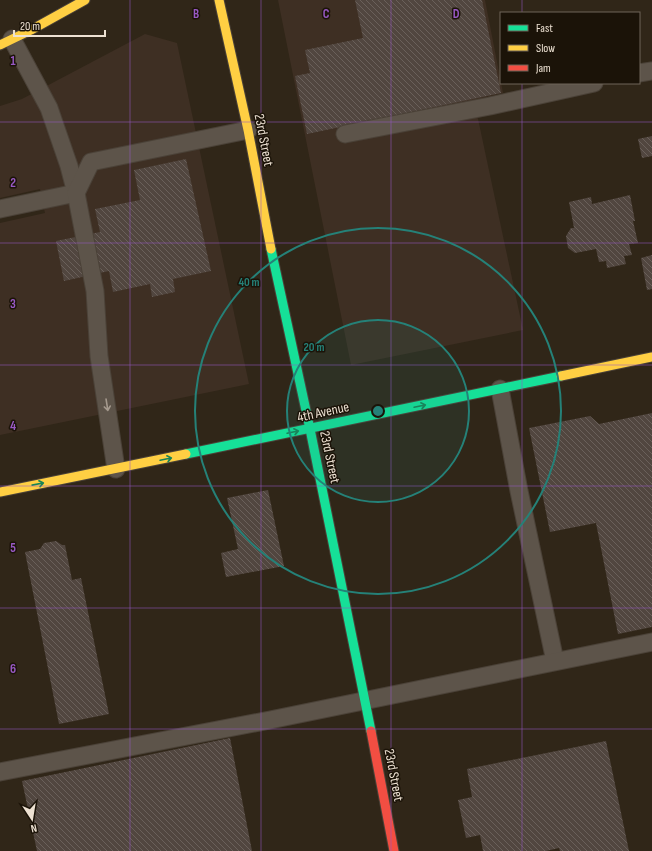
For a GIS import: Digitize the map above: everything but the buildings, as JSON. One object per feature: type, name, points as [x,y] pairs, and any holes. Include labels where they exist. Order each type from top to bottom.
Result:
[{"type":"street","points":[[6,42],[85,0]]},
{"type":"street","name":"23rd Street","points":[[219,0],[248,130],[274,266],[310,429],[394,851]]},
{"type":"street","name":"4th Avenue","points":[[0,492],[652,357]]},
{"type":"lane","points":[[6,42],[49,108],[69,166],[76,193],[95,291],[101,366],[116,469]]},
{"type":"lane","points":[[640,74],[652,71]]},
{"type":"lane","points":[[345,134],[589,84]]},
{"type":"lane","points":[[76,193],[91,162],[248,130]]},
{"type":"lane","points":[[0,209],[76,193]]},
{"type":"lane","points":[[500,389],[519,491],[555,661]]},
{"type":"lane","points":[[0,772],[270,720],[652,642]]},
{"type":"shaded area","points":[[278,0],[485,0],[500,84],[503,93],[474,100],[523,330],[351,365]]},
{"type":"shaded area","points":[[145,34],[177,43],[249,384],[0,435],[0,223],[45,213],[40,189],[0,198],[0,106],[22,99]]},
{"type":"traffic: fast","points":[[271,249],[310,429],[371,731]]},
{"type":"traffic: fast","points":[[186,454],[561,376]]},
{"type":"traffic: slow","points":[[0,45],[31,30],[85,0]]},
{"type":"traffic: slow","points":[[219,0],[248,130],[271,249]]},
{"type":"traffic: slow","points":[[561,376],[652,357]]},
{"type":"traffic: slow","points":[[0,492],[186,454]]},
{"type":"traffic: jam","points":[[371,731],[394,851]]}]
